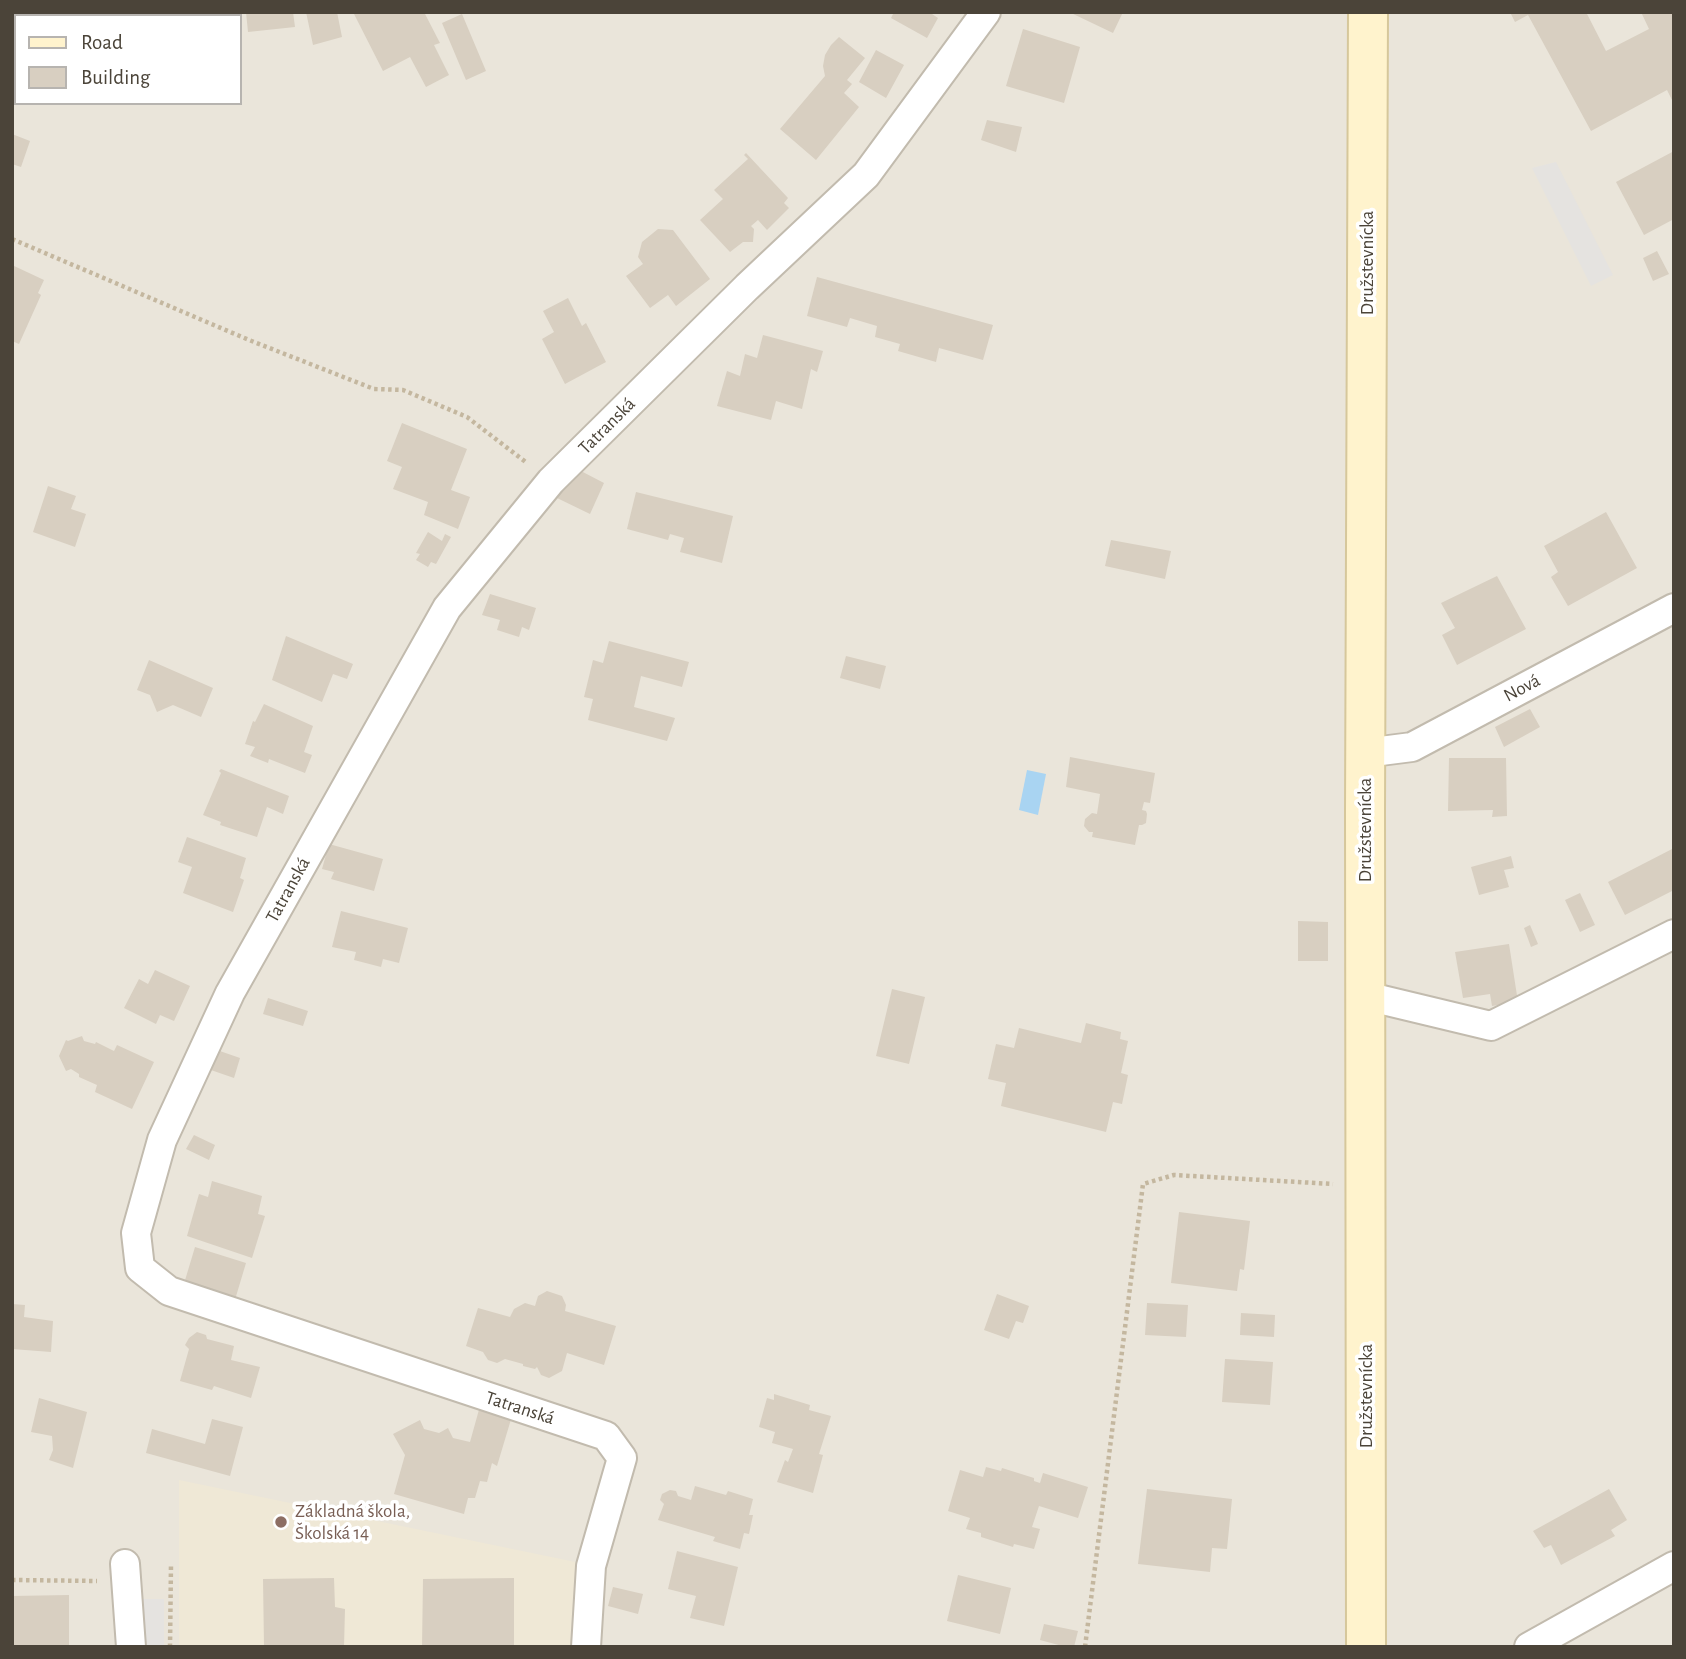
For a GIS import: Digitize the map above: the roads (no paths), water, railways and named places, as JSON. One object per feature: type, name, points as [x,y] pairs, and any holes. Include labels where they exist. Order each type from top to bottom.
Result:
[{"type":"main road","name":"Družstevnícka","points":[[1366,1647],[1368,12]]},
{"type":"street","name":"Tatranská","points":[[586,1647],[591,1566],[622,1458],[606,1436],[169,1291],[139,1268],[136,1233],[162,1140],[230,993],[447,608],[551,481],[747,287],[866,175],[986,12]]},
{"type":"street","name":"Nová","points":[[1365,753],[1412,747],[1674,608]]},
{"type":"street","points":[[1366,996],[1492,1026],[1674,934]]},
{"type":"street","points":[[125,1564],[131,1647]]},
{"type":"street","points":[[1529,1647],[1674,1566]]},
{"type":"water","points":[[1027,770],[1046,774],[1038,815],[1019,810]]},
{"type":"place","name":"Základná škola, Školská 14","points":[[281,1522]]}]
